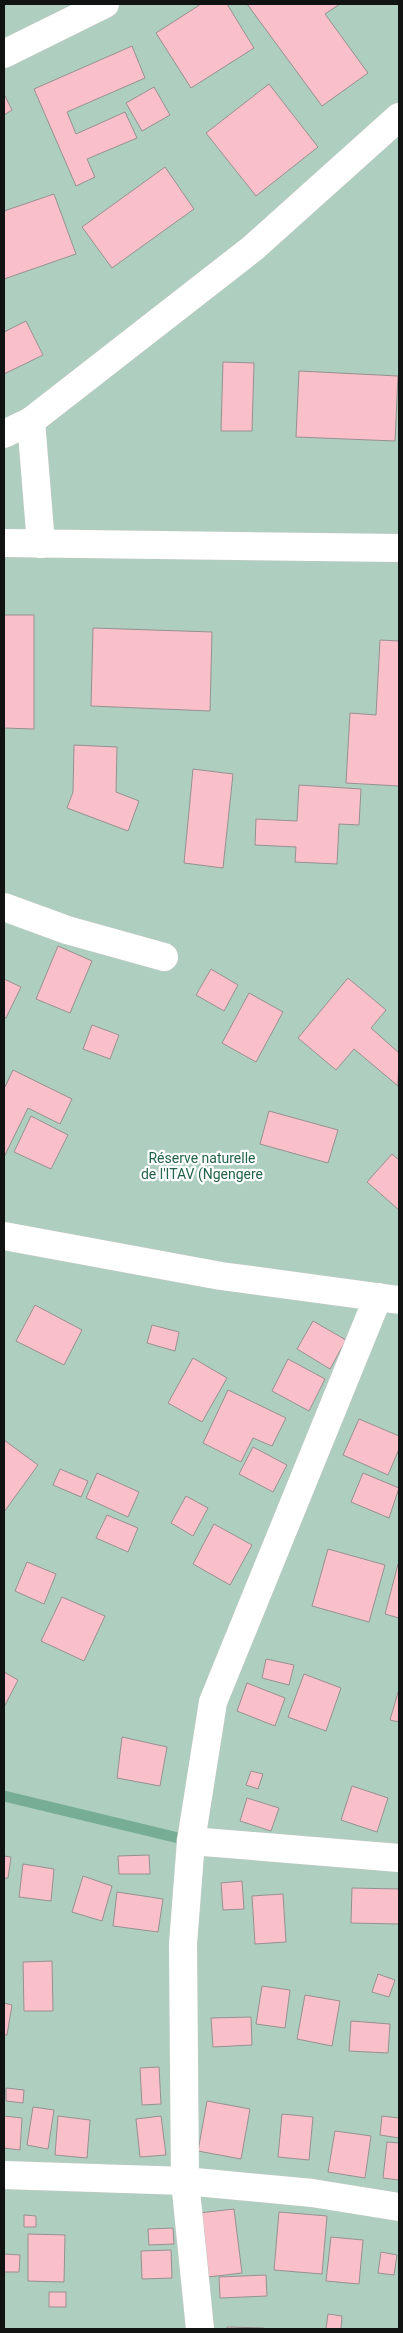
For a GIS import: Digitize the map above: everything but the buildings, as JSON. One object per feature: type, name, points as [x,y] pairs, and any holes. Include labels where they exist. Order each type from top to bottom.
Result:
[{"type":"street","points":[[4,54],[105,4]]},
{"type":"street","points":[[4,434],[31,420],[254,248],[399,117]]},
{"type":"street","points":[[31,420],[41,544]]},
{"type":"street","points":[[4,543],[399,548]]},
{"type":"street","points":[[4,908],[67,930],[164,957]]},
{"type":"street","points":[[4,1236],[221,1276],[389,1298],[213,1702],[191,1842],[182,1944],[185,2181],[200,2329]]},
{"type":"street","points":[[191,1842],[399,1858]]},
{"type":"street","points":[[4,2175],[185,2181],[312,2193],[399,2207]]},
{"type":"green space","name":"Réserve naturelle de l'ITAV (Ngengere","points":[[4,4],[399,4],[399,2329],[4,2329]]},
{"type":"waterway","points":[[4,1796],[191,1841]]}]
